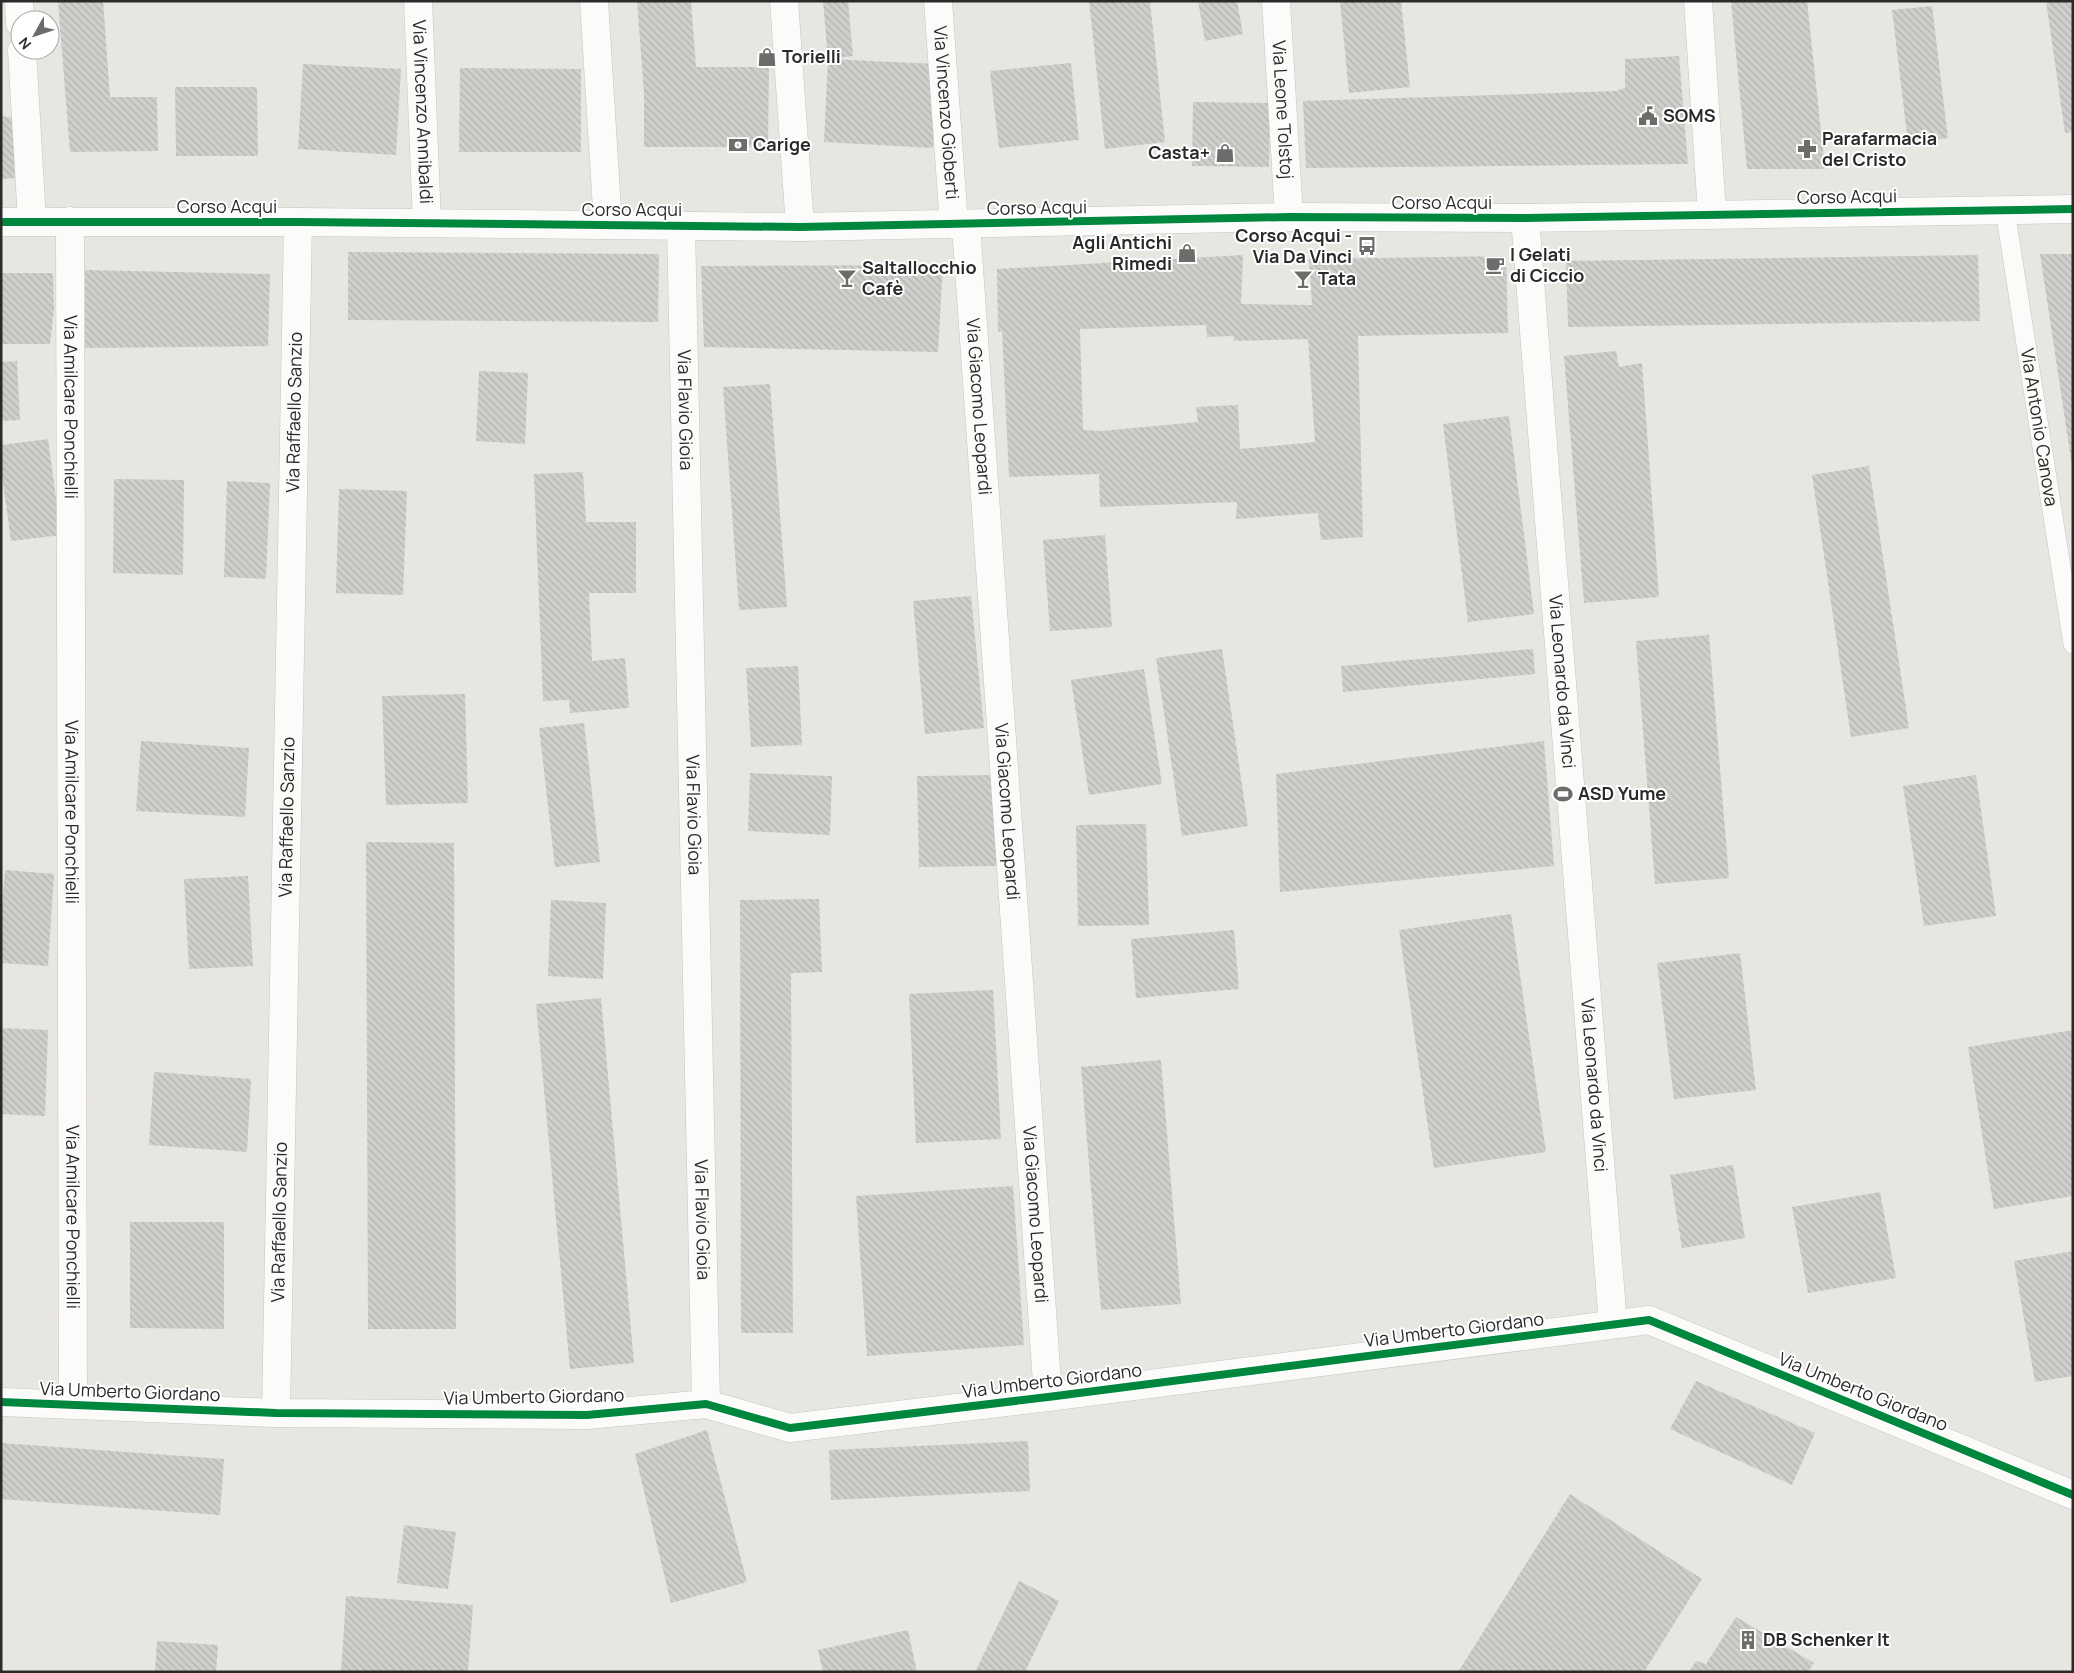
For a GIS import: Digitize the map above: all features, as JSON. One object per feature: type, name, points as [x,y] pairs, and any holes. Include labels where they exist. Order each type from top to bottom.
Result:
[{"type":"street","name":"Via Vincenzo Annibaldi","points":[[418,1],[427,223]]},
{"type":"street","points":[[594,1],[608,225]]},
{"type":"street","points":[[784,1],[800,227]]},
{"type":"street","name":"Via Vincenzo Gioberti","points":[[938,1],[960,225]]},
{"type":"street","name":"Via Leone Tolstoj","points":[[1276,1],[1289,217]]},
{"type":"street","points":[[1698,1],[1712,214]]},
{"type":"street","points":[[23,60],[32,221]]},
{"type":"street","name":"Corso Acqui","points":[[1,222],[298,222],[800,227],[1289,217],[1525,218],[2073,210]]},
{"type":"street","name":"Via Leonardo da Vinci","points":[[1525,218],[1613,1324]]},
{"type":"street","name":"Via Amilcare Ponchielli","points":[[70,221],[72,1404]]},
{"type":"street","name":"Via Raffaello Sanzio","points":[[276,1413],[298,222]]},
{"type":"street","name":"Via Giacomo Leopardi","points":[[960,225],[1048,1397]]},
{"type":"street","name":"Via Flavio Gioia","points":[[682,226],[706,1404]]},
{"type":"street","name":"Via Umberto Giordano","points":[[1,1402],[276,1413],[587,1415],[706,1404],[790,1428],[1649,1320],[2073,1495]]},
{"type":"lane","name":"Via Antonio Canova","points":[[2005,210],[2073,644]]},
{"type":"building","points":[[58,1],[103,1],[110,97],[157,97],[158,151],[70,152]]},
{"type":"building","points":[[637,1],[691,1],[696,67],[769,67],[768,147],[644,147],[644,92]]},
{"type":"building","points":[[823,1],[848,1],[853,56],[828,59]]},
{"type":"building","points":[[1089,1],[1150,1],[1165,142],[1105,149]]},
{"type":"building","points":[[1198,1],[1237,1],[1243,34],[1205,41]]},
{"type":"building","points":[[1340,1],[1401,1],[1410,87],[1349,93]]},
{"type":"building","points":[[1731,1],[1807,1],[1825,169],[1747,169]]},
{"type":"building","points":[[2046,1],[2073,1],[2073,132],[2065,133]]},
{"type":"building","points":[[1932,6],[1948,138],[1908,143],[1892,10]]},
{"type":"building","points":[[1679,56],[1688,164],[1306,168],[1303,101],[1616,91],[1625,88],[1625,59]]},
{"type":"building","points":[[828,59],[937,64],[933,148],[824,142]]},
{"type":"building","points":[[1071,63],[1079,140],[999,148],[990,71]]},
{"type":"building","points":[[303,64],[401,69],[396,155],[298,149]]},
{"type":"building","points":[[460,68],[581,69],[581,152],[459,152]]},
{"type":"building","points":[[175,87],[257,87],[258,156],[176,156]]},
{"type":"building","points":[[1193,102],[1270,103],[1269,167],[1192,166]]},
{"type":"building","points":[[1,116],[13,118],[15,178],[1,179]]},
{"type":"building","points":[[348,252],[659,254],[658,322],[348,320]]},
{"type":"building","points":[[2040,254],[2073,254],[2073,466],[2072,466]]},
{"type":"building","points":[[1243,255],[1241,304],[1312,305],[1309,259],[1506,256],[1508,333],[1358,336],[1363,537],[1321,540],[1318,513],[1236,519],[1237,502],[1100,507],[1099,474],[1009,477],[1002,331],[998,332],[997,269]],"holes":[[[1206,325],[1207,337],[1233,336],[1234,341],[1308,339],[1315,442],[1240,449],[1238,405],[1196,407],[1198,422],[1101,431],[1083,430],[1080,329]]]},
{"type":"building","points":[[1978,255],[1980,321],[1568,327],[1566,261]]},
{"type":"building","points":[[943,265],[938,352],[704,347],[701,266]]},
{"type":"building","points":[[85,270],[270,274],[268,346],[85,348]]},
{"type":"building","points":[[1,273],[53,273],[54,309],[50,344],[1,344]]},
{"type":"building","points":[[1616,351],[1619,367],[1642,363],[1659,597],[1584,603],[1564,356]]},
{"type":"building","points":[[17,361],[20,420],[1,421],[1,362]]},
{"type":"building","points":[[479,371],[528,373],[525,444],[476,441]]},
{"type":"building","points":[[770,384],[787,607],[739,610],[723,387]]},
{"type":"building","points":[[1509,416],[1534,614],[1468,622],[1443,424]]},
{"type":"building","points":[[48,439],[61,535],[11,541],[1,468],[1,445]]},
{"type":"building","points":[[1869,466],[1909,728],[1851,737],[1812,475]]},
{"type":"building","points":[[583,472],[586,522],[636,522],[636,593],[589,593],[592,661],[625,658],[629,708],[570,713],[569,700],[543,701],[534,474]]},
{"type":"building","points":[[114,479],[184,480],[183,575],[113,573]]},
{"type":"building","points":[[227,481],[270,483],[266,579],[224,577]]},
{"type":"building","points":[[339,489],[407,491],[403,595],[336,593]]},
{"type":"building","points":[[1105,535],[1112,627],[1050,631],[1043,540]]},
{"type":"building","points":[[971,596],[984,728],[925,734],[913,601]]},
{"type":"building","points":[[1709,635],[1729,878],[1655,884],[1636,641]]},
{"type":"building","points":[[1222,649],[1248,826],[1182,836],[1156,658]]},
{"type":"building","points":[[1533,649],[1535,674],[1343,692],[1341,666]]},
{"type":"building","points":[[798,666],[802,745],[751,747],[746,668]]},
{"type":"building","points":[[1144,669],[1162,784],[1089,795],[1071,680]]},
{"type":"building","points":[[465,694],[468,803],[386,805],[382,696]]},
{"type":"building","points":[[584,723],[600,862],[555,867],[539,728]]},
{"type":"building","points":[[141,741],[249,748],[245,817],[136,811]]},
{"type":"building","points":[[1544,741],[1554,866],[1280,892],[1276,774]]},
{"type":"building","points":[[750,773],[832,776],[830,835],[748,831]]},
{"type":"building","points":[[996,775],[997,866],[919,867],[917,776]]},
{"type":"building","points":[[1976,775],[1996,916],[1924,926],[1903,786]]},
{"type":"building","points":[[1146,824],[1149,925],[1078,926],[1076,825]]},
{"type":"building","points":[[366,842],[454,843],[456,1329],[368,1329]]},
{"type":"building","points":[[5,870],[54,874],[48,966],[1,963],[1,917]]},
{"type":"building","points":[[248,876],[253,966],[189,969],[184,879]]},
{"type":"building","points":[[819,899],[822,972],[791,973],[793,1333],[741,1333],[740,900]]},
{"type":"building","points":[[551,900],[606,903],[603,979],[548,976]]},
{"type":"building","points":[[1511,914],[1546,1152],[1434,1168],[1399,930]]},
{"type":"building","points":[[1234,930],[1239,989],[1136,998],[1131,939]]},
{"type":"building","points":[[1740,953],[1756,1090],[1674,1099],[1657,963]]},
{"type":"building","points":[[993,990],[1001,1139],[916,1143],[909,994]]},
{"type":"building","points":[[601,998],[634,1363],[570,1369],[536,1004]]},
{"type":"building","points":[[1,1028],[48,1030],[45,1116],[1,1114]]},
{"type":"building","points":[[2073,1030],[2073,1196],[1994,1209],[1968,1047]]},
{"type":"building","points":[[1161,1060],[1181,1304],[1101,1310],[1081,1067]]},
{"type":"building","points":[[154,1072],[251,1079],[247,1152],[149,1145]]},
{"type":"building","points":[[1733,1165],[1745,1238],[1682,1248],[1670,1175]]},
{"type":"building","points":[[1013,1186],[1024,1345],[867,1356],[856,1196]]},
{"type":"building","points":[[1880,1192],[1896,1278],[1808,1293],[1792,1207]]},
{"type":"building","points":[[130,1222],[224,1222],[224,1329],[130,1328]]},
{"type":"building","points":[[2073,1251],[2073,1376],[2035,1382],[2014,1261]]},
{"type":"building","points":[[1696,1381],[1815,1433],[1792,1485],[1670,1429]]},
{"type":"building","points":[[707,1430],[747,1582],[671,1603],[635,1454]]},
{"type":"building","points":[[1028,1441],[1030,1491],[831,1500],[829,1450]]},
{"type":"building","points":[[1,1443],[224,1459],[220,1515],[1,1499]]},
{"type":"building","points":[[1570,1494],[1702,1579],[1644,1672],[1458,1672]]},
{"type":"building","points":[[404,1525],[456,1532],[448,1589],[397,1583]]},
{"type":"building","points":[[1019,1581],[1059,1601],[1025,1672],[975,1672]]},
{"type":"building","points":[[346,1596],[473,1605],[468,1672],[341,1672]]},
{"type":"building","name":"DB Schenker It","points":[[1736,1617],[1814,1663],[1808,1672],[1689,1672],[1696,1661],[1706,1664]]},
{"type":"building","points":[[908,1630],[917,1672],[823,1672],[818,1650]]},
{"type":"building","points":[[157,1641],[218,1645],[216,1672],[155,1672]]},
{"type":"cycle path","points":[[1,222],[298,222],[800,227],[1289,217],[1525,218],[2073,209]]},
{"type":"cycle path","points":[[1,1402],[276,1413],[587,1415],[706,1404],[790,1428],[1649,1320],[2073,1495]]},
{"type":"place","name":"Torielli","points":[[767,57]]},
{"type":"place","name":"SOMS","points":[[1648,116]]},
{"type":"place","name":"Carige","points":[[738,145]]},
{"type":"place","name":"Parafarmacia del Cristo","points":[[1807,149]]},
{"type":"place","name":"Casta+","points":[[1225,153]]},
{"type":"place","name":"Corso Acqui - Via Da Vinci","points":[[1367,246]]},
{"type":"place","name":"Agli Antichi Rimedi","points":[[1187,253]]},
{"type":"place","name":"I Gelati di Ciccio","points":[[1495,265]]},
{"type":"place","name":"Saltallocchio Cafè","points":[[847,278]]},
{"type":"place","name":"Tata","points":[[1303,279]]},
{"type":"place","name":"ASD Yume","points":[[1563,794]]},
{"type":"place","name":"DB Schenker It","points":[[1748,1640]]}]
